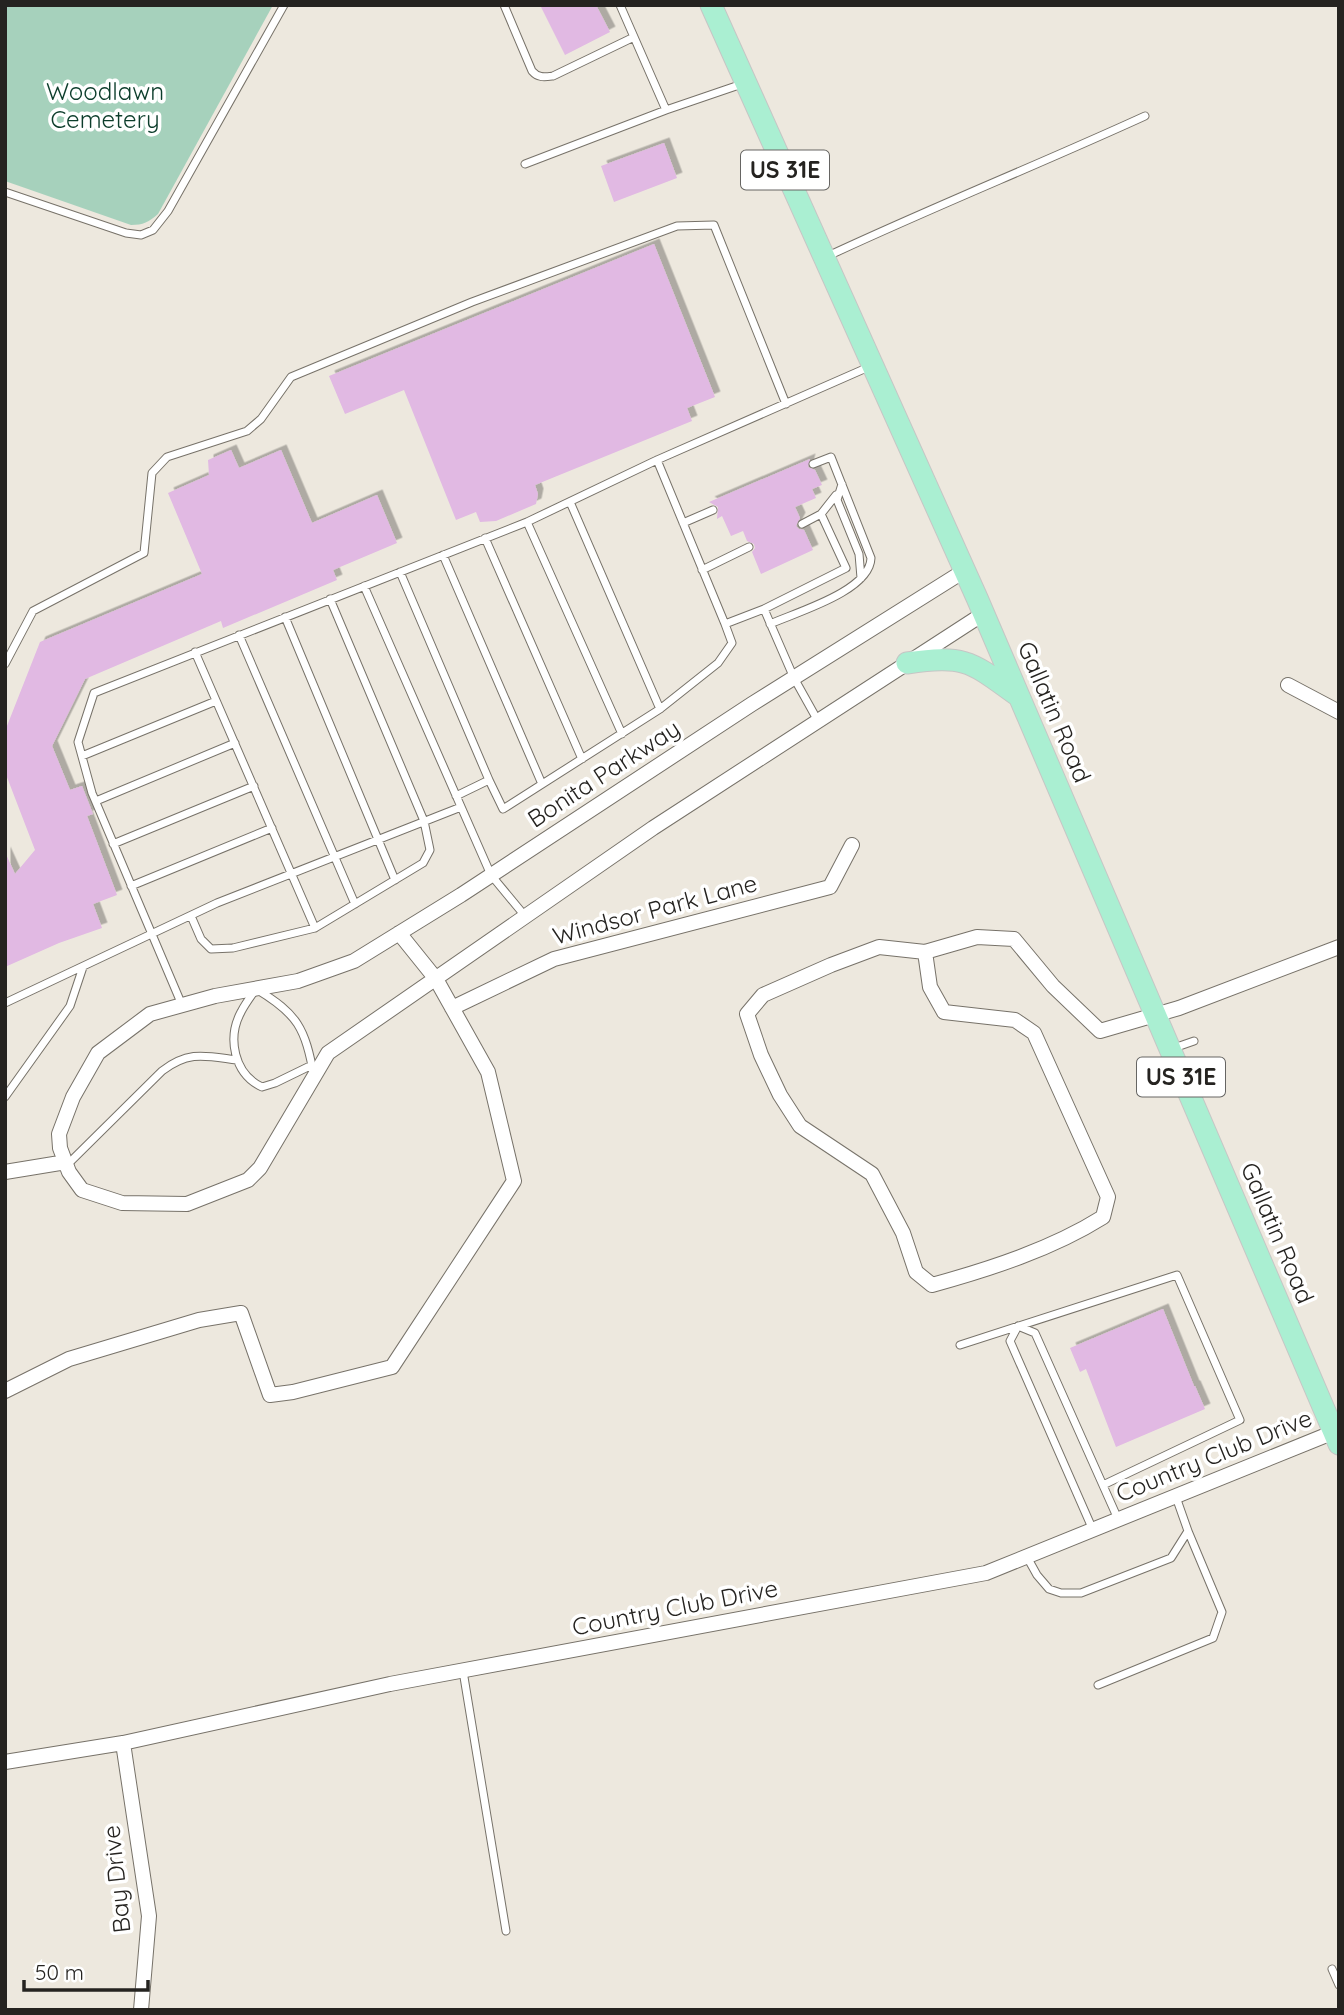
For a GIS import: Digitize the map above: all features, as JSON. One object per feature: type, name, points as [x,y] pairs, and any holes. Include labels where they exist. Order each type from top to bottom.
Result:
[{"type":"main road","name":"Gallatin Road","points":[[711,5],[983,614],[1337,1435]]},
{"type":"main road","points":[[722,5],[723,33]]},
{"type":"main road","points":[[907,663],[938,659],[971,663],[1018,695]]},
{"type":"street","name":"Bonita Parkway","points":[[964,571],[354,961],[298,981],[150,1014],[98,1054],[73,1097],[59,1134],[60,1148],[66,1164],[82,1190],[122,1203],[187,1204],[248,1180],[260,1168],[313,1071],[328,1053],[653,828],[983,614]]},
{"type":"street","points":[[1288,685],[1339,712]]},
{"type":"street","name":"Windsor Park Lane","points":[[452,1008],[554,958],[830,887],[852,845]]},
{"type":"street","points":[[5,1391],[69,1359],[199,1320],[241,1313],[270,1395],[293,1392],[393,1367],[514,1181],[488,1072],[436,978],[399,933]]},
{"type":"street","points":[[925,952],[930,987],[944,1012],[1015,1020],[1034,1032],[1108,1197],[1103,1217],[1075,1234],[969,1275],[932,1285],[916,1272],[903,1233],[872,1174],[800,1126],[780,1095],[761,1055],[747,1014],[763,995],[878,947],[925,952],[976,937],[1014,939],[1053,986],[1100,1031],[1156,1016],[1339,947]]},
{"type":"street","points":[[5,1172],[66,1164]]},
{"type":"street","name":"Country Club Drive","points":[[5,1762],[123,1743],[390,1684],[986,1573],[1176,1496],[1337,1435]]},
{"type":"street","name":"Bay Drive","points":[[123,1743],[149,1916],[141,2010]]},
{"type":"lane","points":[[5,192],[127,233],[141,234],[153,230],[168,211],[189,175],[284,5]]},
{"type":"lane","points":[[504,5],[531,71],[542,77],[553,76],[634,37]]},
{"type":"lane","points":[[620,5],[666,110]]},
{"type":"lane","points":[[525,164],[745,83]]},
{"type":"lane","points":[[824,258],[954,198],[1035,166],[1145,116]]},
{"type":"lane","points":[[5,664],[33,611],[144,553],[152,473],[167,457],[247,431],[261,419],[291,377],[472,302],[677,226],[714,225],[786,404]]},
{"type":"lane","points":[[182,1005],[96,802],[78,742],[93,693],[527,522],[657,460],[872,366]]},
{"type":"lane","points":[[770,624],[847,591],[867,573],[871,558],[831,457],[813,464]]},
{"type":"lane","points":[[400,572],[503,808],[660,709],[718,663],[732,643],[657,460]]},
{"type":"lane","points":[[802,524],[821,514],[842,484]]},
{"type":"lane","points":[[836,495],[859,554],[861,578]]},
{"type":"lane","points":[[570,502],[660,709]]},
{"type":"lane","points":[[683,523],[713,510]]},
{"type":"lane","points":[[725,625],[764,609],[846,568],[821,514]]},
{"type":"lane","points":[[527,522],[622,734]]},
{"type":"lane","points":[[485,538],[582,759]]},
{"type":"lane","points":[[702,570],[750,547]]},
{"type":"lane","points":[[443,555],[542,784]]},
{"type":"lane","points":[[363,586],[491,875],[526,916]]},
{"type":"lane","points":[[191,916],[201,939],[211,949],[233,948],[315,928],[423,863],[430,850],[424,821],[330,599]]},
{"type":"lane","points":[[764,609],[794,678],[818,721]]},
{"type":"lane","points":[[285,617],[396,880]]},
{"type":"lane","points":[[239,635],[355,904]]},
{"type":"lane","points":[[195,652],[315,928]]},
{"type":"lane","points":[[82,755],[216,701]]},
{"type":"lane","points":[[96,802],[235,743]]},
{"type":"lane","points":[[456,796],[489,780]]},
{"type":"lane","points":[[113,844],[254,786]]},
{"type":"lane","points":[[5,1003],[216,903],[461,807]]},
{"type":"lane","points":[[131,886],[272,828]]},
{"type":"lane","points":[[5,1097],[71,1006],[83,967]]},
{"type":"lane","points":[[256,989],[281,1004],[297,1022],[307,1043],[313,1071],[262,1087],[250,1082],[237,1060],[234,1046],[235,1028],[240,1013],[256,989]]},
{"type":"lane","points":[[1170,1049],[1194,1041]]},
{"type":"lane","points":[[66,1164],[162,1071],[178,1059],[201,1056],[237,1060]]},
{"type":"lane","points":[[960,1345],[1177,1275],[1240,1420],[1103,1485]]},
{"type":"lane","points":[[1018,1326],[1035,1333],[1119,1519]]},
{"type":"lane","points":[[1018,1326],[1010,1341],[1093,1530]]},
{"type":"lane","points":[[1098,1685],[1213,1638],[1222,1612],[1176,1496]]},
{"type":"lane","points":[[1027,1556],[1037,1575],[1049,1589],[1081,1593],[1171,1558],[1188,1531]]},
{"type":"lane","points":[[463,1671],[506,1931]]},
{"type":"lane","points":[[1332,1969],[1339,1985]]},
{"type":"green space","name":"Woodlawn Cemetery","points":[[5,5],[273,5],[158,214],[146,223],[131,225],[5,181]]},
{"type":"building","points":[[540,5],[596,5],[610,32],[565,55]]},
{"type":"building","points":[[664,143],[677,178],[614,202],[601,166]]},
{"type":"building","points":[[654,244],[715,397],[687,408],[692,421],[535,485],[538,494],[536,504],[496,521],[480,522],[476,512],[456,520],[404,390],[345,414],[329,376]]},
{"type":"building","points":[[231,450],[239,468],[281,450],[312,523],[377,495],[397,543],[333,570],[337,580],[223,628],[221,621],[85,679],[52,746],[70,790],[82,786],[93,814],[87,816],[117,895],[93,904],[102,928],[59,943],[5,967],[5,852],[15,874],[35,850],[5,772],[5,731],[40,642],[202,574],[168,493],[209,475],[208,460]]},
{"type":"building","points":[[810,459],[808,467],[815,470],[822,485],[812,489],[816,498],[795,507],[800,518],[796,526],[804,530],[813,550],[761,574],[752,552],[754,544],[747,541],[743,531],[731,536],[722,516],[717,519],[718,507],[709,502]]},
{"type":"building","points":[[1163,1309],[1205,1409],[1116,1447],[1086,1369],[1080,1372],[1070,1348]]}]
